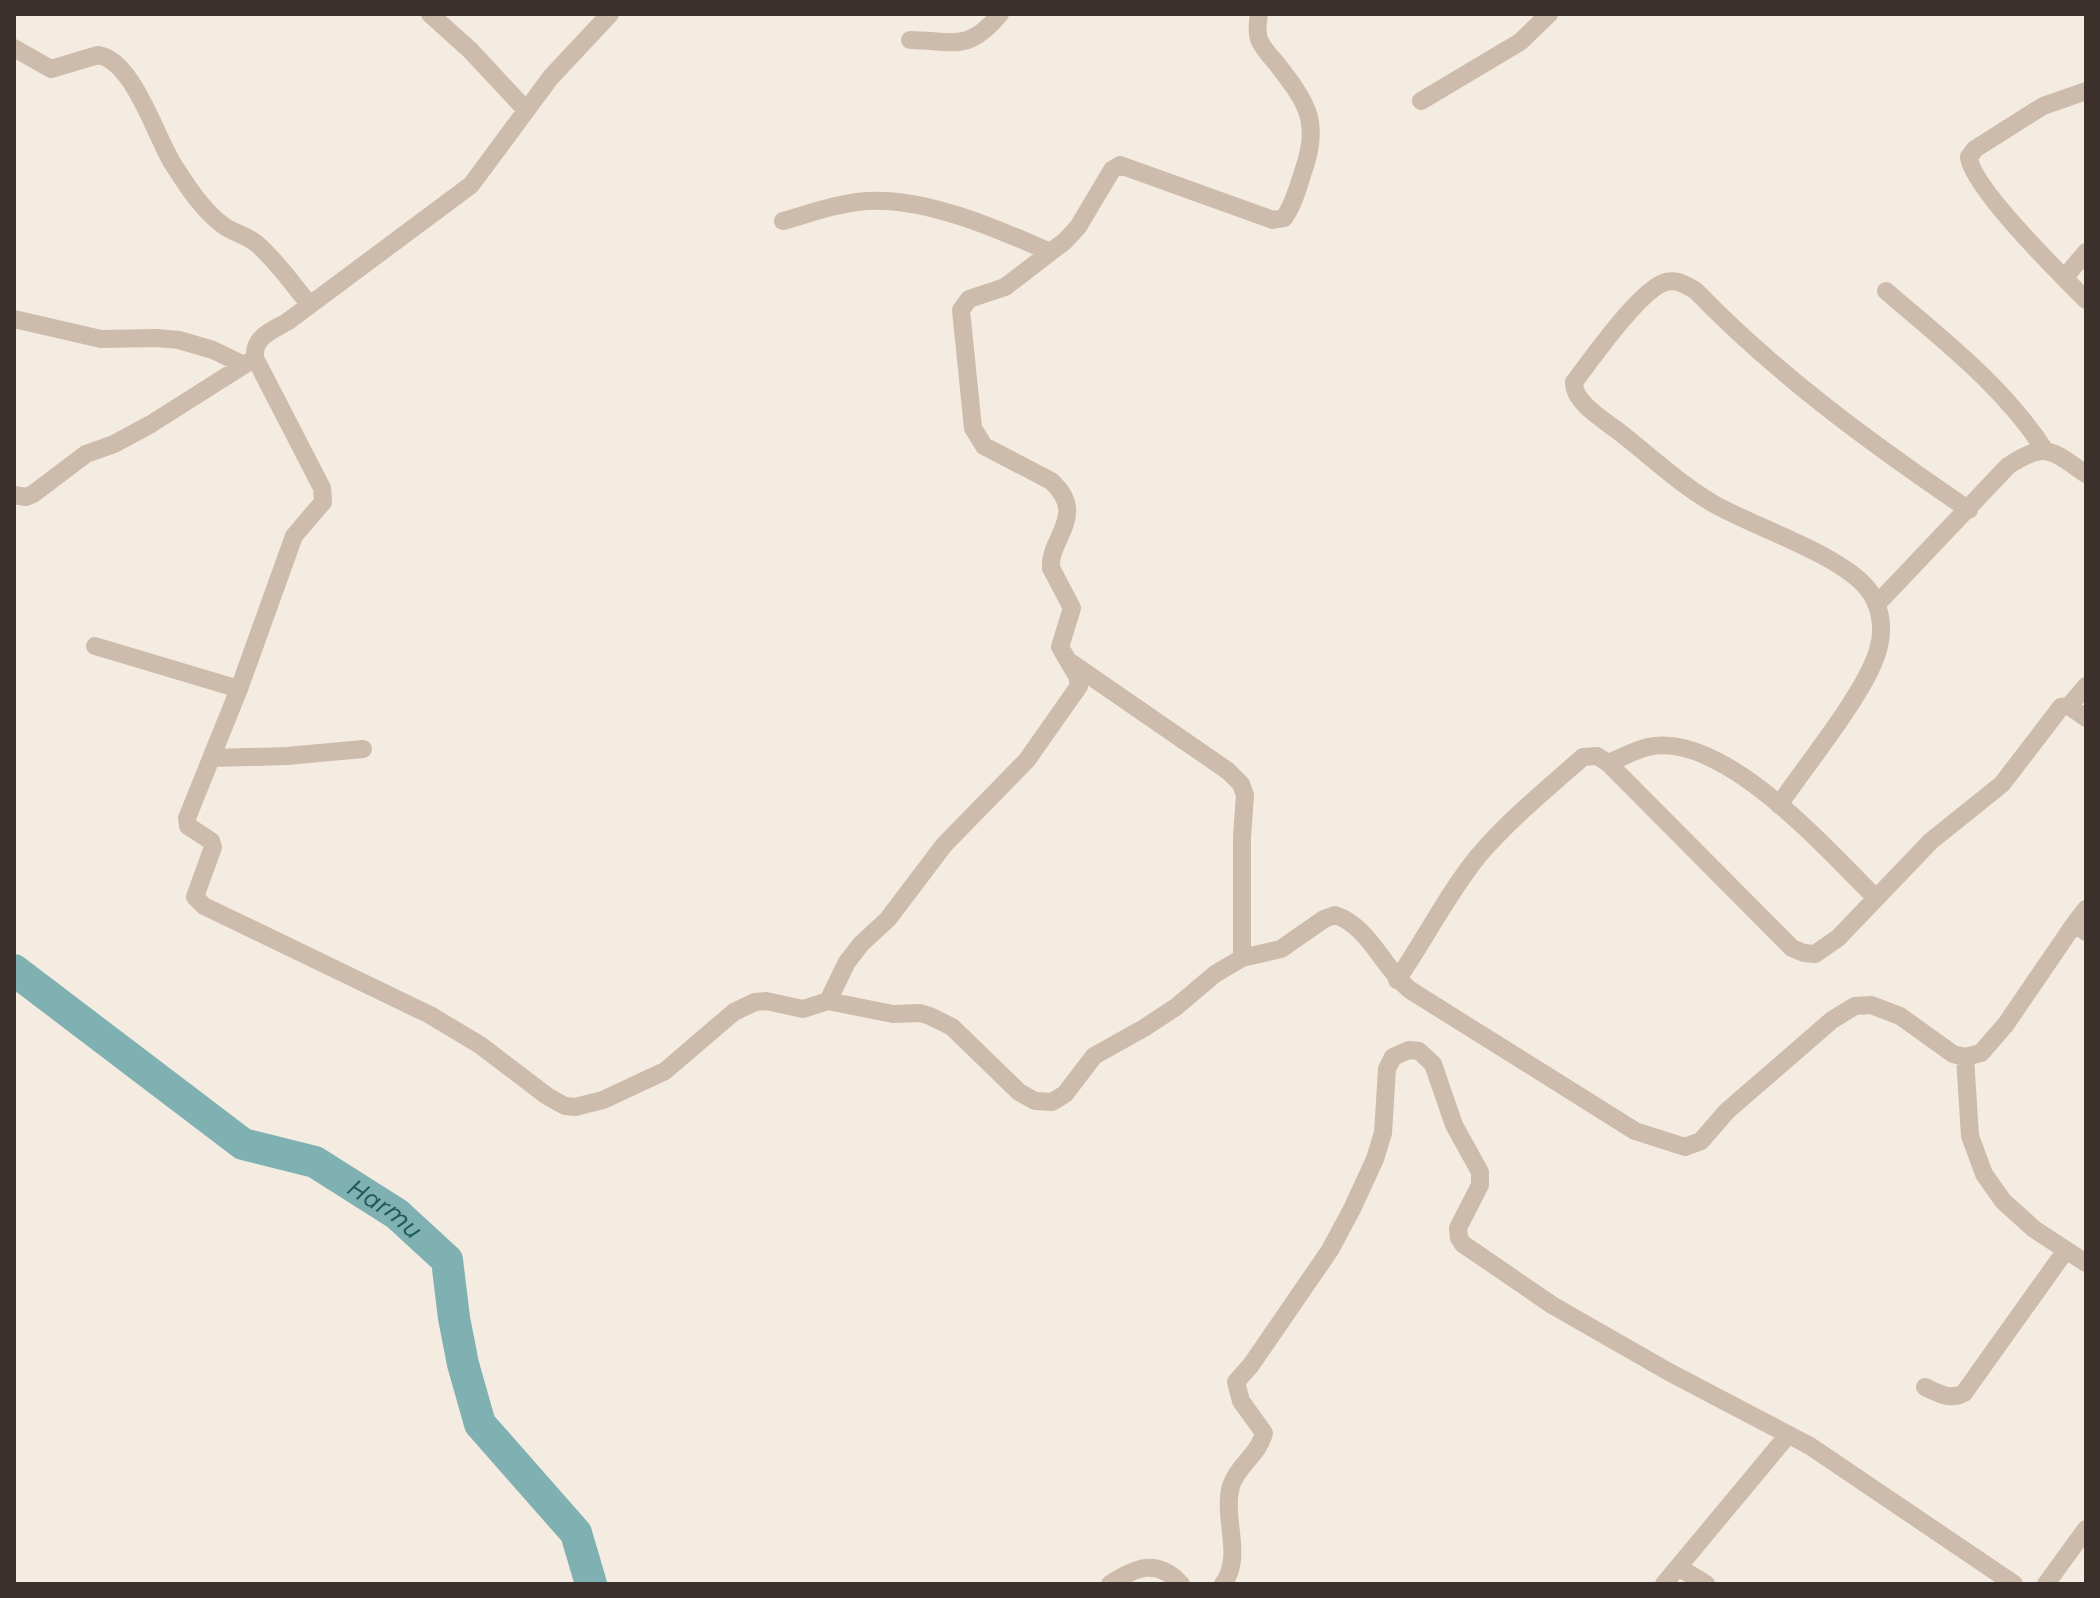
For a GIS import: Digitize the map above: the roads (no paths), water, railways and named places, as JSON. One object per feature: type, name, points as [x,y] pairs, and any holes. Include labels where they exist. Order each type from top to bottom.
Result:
[{"type":"street","points":[[430,14],[470,50],[526,110]]},
{"type":"street","points":[[14,495],[26,497],[33,494],[86,454],[139,431],[249,361],[264,335],[310,305],[465,191],[551,77],[610,14]]},
{"type":"street","points":[[910,40],[967,42],[985,32],[1000,14]]},
{"type":"street","points":[[828,1001],[847,962],[861,944],[888,919],[944,845],[1027,760],[1072,699],[1079,682],[1061,651],[1060,641],[1072,608],[1051,561],[1066,527],[1064,498],[1051,481],[978,440],[973,428],[961,310],[969,299],[1005,287],[1078,227],[1112,170],[1120,165],[1273,220],[1287,215],[1308,160],[1312,130],[1310,113],[1294,85],[1261,42],[1257,31],[1259,14]]},
{"type":"street","points":[[1421,101],[1520,42],[1549,14]]},
{"type":"street","points":[[14,48],[51,69],[98,55],[115,64],[140,98],[172,163],[203,208],[226,228],[257,243],[310,305]]},
{"type":"street","points":[[2086,91],[2043,106],[1975,149],[1969,157],[1973,171],[1989,193],[2086,300]]},
{"type":"street","points":[[783,221],[826,208],[869,201],[912,205],[994,228],[1050,252]]},
{"type":"street","points":[[2065,277],[2086,252]]},
{"type":"street","points":[[1779,805],[1852,699],[1872,664],[1880,634],[1877,604],[1856,576],[1836,563],[1712,503],[1591,410],[1579,397],[1573,387],[1574,382],[1636,305],[1665,282],[1675,281],[1695,290],[1785,375],[1899,462],[1969,510]]},
{"type":"street","points":[[1886,291],[1989,380],[2025,420],[2044,449],[2086,474]]},
{"type":"street","points":[[14,319],[101,339],[179,340],[249,361],[322,488],[323,502],[294,536],[187,822],[188,826],[211,841],[213,847],[195,897],[199,903],[430,1015],[480,1045],[565,1106],[584,1106],[603,1100],[665,1071],[746,1005],[766,1001],[803,1009],[828,1001],[893,1014],[920,1013],[937,1019],[952,1027],[1026,1097],[1043,1103],[1052,1102],[1065,1094],[1094,1056],[1176,1007],[1215,974],[1242,958],[1281,949],[1324,919],[1335,915],[1352,923],[1397,980],[1635,1131],[1685,1147],[1701,1141],[1727,1111],[1832,1020],[1855,1006],[1871,1005],[1900,1016],[1953,1054],[1975,1057],[1988,1047],[2082,921]]},
{"type":"street","points":[[1877,604],[2008,466],[2030,451],[2044,449]]},
{"type":"street","points":[[95,646],[239,689]]},
{"type":"street","points":[[1066,659],[1228,771],[1241,784],[1245,795],[1242,958]]},
{"type":"street","points":[[2069,706],[2086,686]]},
{"type":"street","points":[[1397,980],[1461,879],[1507,826],[1583,757],[1597,756],[1608,763],[1792,948],[1815,954],[1825,949],[1931,841],[2002,784],[2061,707],[2069,706],[2086,718]]},
{"type":"street","points":[[1608,763],[1649,746],[1673,747],[1721,762],[1755,784],[1779,805],[1876,898]]},
{"type":"street","points":[[212,758],[287,756],[363,749]]},
{"type":"street","points":[[1223,1584],[1233,1564],[1228,1512],[1231,1486],[1237,1473],[1261,1443],[1264,1433],[1241,1401],[1236,1382],[1330,1250],[1375,1159],[1383,1133],[1389,1064],[1393,1057],[1409,1050],[1419,1051],[1433,1064],[1454,1125],[1480,1172],[1480,1185],[1458,1228],[1463,1244],[1552,1305],[1810,1446],[2014,1584]]},
{"type":"street","points":[[1965,1057],[1970,1136],[1984,1174],[2003,1201],[2034,1229],[2086,1263]]},
{"type":"street","points":[[1925,1387],[1945,1396],[1964,1393],[2066,1250]]},
{"type":"street","points":[[1664,1584],[1788,1435]]},
{"type":"street","points":[[2046,1584],[2086,1529]]},
{"type":"street","points":[[1110,1584],[1132,1570],[1145,1567],[1166,1571],[1181,1584]]},
{"type":"street","points":[[1678,1567],[1706,1584]]},
{"type":"waterway","name":"Harmu","points":[[14,970],[243,1144],[315,1162],[397,1214],[447,1260],[463,1364],[480,1424],[576,1533],[591,1584]]}]
